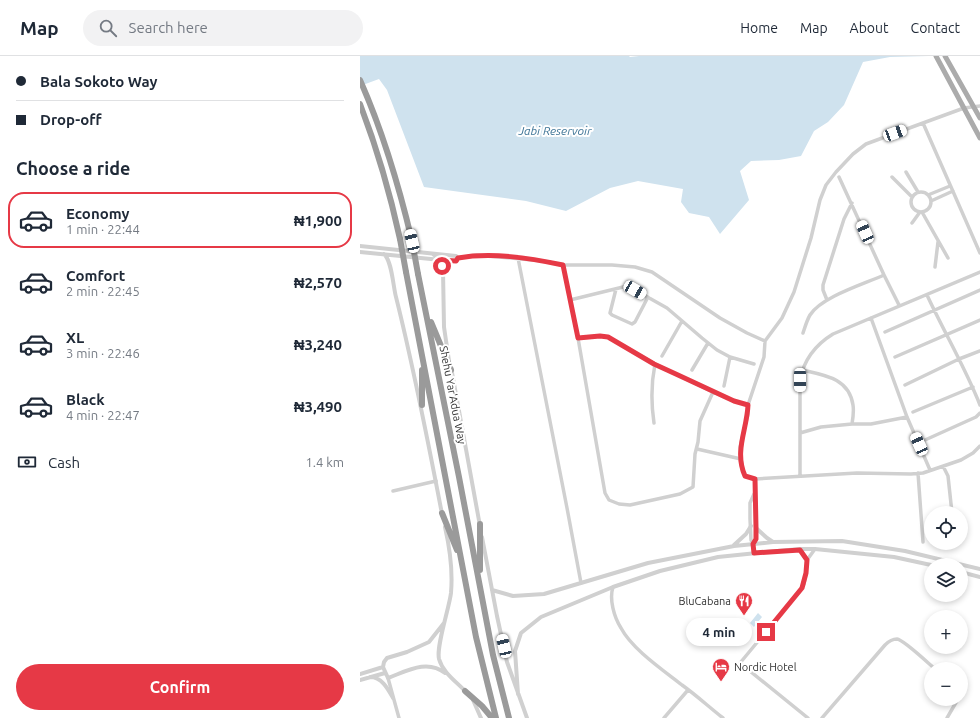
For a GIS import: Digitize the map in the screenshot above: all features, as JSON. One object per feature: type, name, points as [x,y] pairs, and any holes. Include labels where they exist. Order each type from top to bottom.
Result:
[{"type":"highway","name":"Shehu Yar'Adua Way","points":[[360,80],[393,168],[412,241],[493,655],[509,718]]},
{"type":"highway","name":"Shehu Yar'Adua Way","points":[[360,104],[385,175],[400,239],[476,637],[496,718]]},
{"type":"highway","points":[[423,292],[430,319],[451,370]]},
{"type":"highway","points":[[418,334],[422,369],[422,405]]},
{"type":"highway","points":[[442,513],[458,552],[465,577]]},
{"type":"highway","points":[[479,584],[480,524]]},
{"type":"highway","points":[[465,691],[482,706],[492,718]]},
{"type":"main road","points":[[946,57],[980,118]]},
{"type":"main road","points":[[937,58],[980,138]]},
{"type":"street","points":[[980,106],[964,108],[866,144],[853,154],[832,176],[826,185],[820,200],[811,238],[790,304],[782,318],[765,341],[763,363],[748,405],[748,414],[740,447],[742,469],[745,476],[755,479],[857,473],[918,473],[961,460],[973,453],[980,446]]},
{"type":"street","points":[[923,123],[980,253]]},
{"type":"street","points":[[906,172],[918,192]]},
{"type":"street","points":[[839,177],[899,305]]},
{"type":"street","points":[[892,177],[912,197]]},
{"type":"street","points":[[928,195],[950,186]]},
{"type":"street","points":[[912,223],[921,212],[930,208],[931,201],[928,195],[918,192],[912,197],[911,205],[915,211],[921,212]]},
{"type":"street","points":[[931,201],[953,192]]},
{"type":"street","points":[[827,300],[823,286],[844,219],[852,203]]},
{"type":"street","points":[[921,212],[948,258]]},
{"type":"street","points":[[935,267],[938,241]]},
{"type":"street","points":[[360,246],[456,256],[458,258]]},
{"type":"street","points":[[389,262],[391,255],[398,250]]},
{"type":"street","points":[[360,252],[451,261],[456,261],[458,258],[477,255],[518,258],[563,265],[612,265],[635,267],[652,272],[720,318],[747,334],[765,341]]},
{"type":"street","points":[[384,254],[389,262],[422,405],[449,547],[452,573],[451,593],[439,648],[439,657],[442,666],[474,701],[481,718]]},
{"type":"street","points":[[433,254],[441,260],[443,270],[444,326],[492,590],[508,664],[527,718]]},
{"type":"street","points":[[518,258],[581,582]]},
{"type":"street","points":[[443,270],[444,266],[451,261]]},
{"type":"street","points":[[563,265],[578,338],[605,493],[609,500],[623,506],[635,505],[680,494],[693,487],[695,454],[697,449],[700,421],[713,392]]},
{"type":"street","points":[[800,476],[800,380],[802,370],[810,355],[823,340],[833,334],[899,305],[927,295],[980,272]]},
{"type":"street","points":[[803,332],[814,310],[827,300],[884,275]]},
{"type":"street","points":[[570,300],[628,287],[667,308],[708,343],[730,357],[754,364]]},
{"type":"street","points":[[616,289],[610,312],[612,315],[632,324],[636,322],[648,297]]},
{"type":"street","points":[[886,332],[980,290]]},
{"type":"street","points":[[927,295],[945,335],[973,387],[980,405]]},
{"type":"street","points":[[871,318],[907,417],[930,470]]},
{"type":"street","points":[[895,357],[980,320]]},
{"type":"street","points":[[662,356],[682,321]]},
{"type":"street","points":[[578,338],[600,336],[608,337],[654,364],[713,392],[748,405]]},
{"type":"street","points":[[692,370],[708,343]]},
{"type":"street","points":[[905,385],[959,359],[980,351]]},
{"type":"street","points":[[724,386],[730,357]]},
{"type":"street","points":[[654,364],[652,382],[652,408],[654,423]]},
{"type":"street","points":[[802,370],[832,378],[839,381],[846,387],[854,405],[852,424]]},
{"type":"street","points":[[913,412],[973,387]]},
{"type":"street","points":[[925,440],[976,417],[980,413]]},
{"type":"street","points":[[800,433],[821,427],[871,424],[907,417]]},
{"type":"street","points":[[697,449],[741,459]]},
{"type":"street","points":[[943,466],[948,476],[951,506]]},
{"type":"street","points":[[918,473],[923,542]]},
{"type":"street","points":[[754,553],[751,540],[750,503],[754,493],[755,479]]},
{"type":"street","points":[[393,491],[436,481]]},
{"type":"street","points":[[753,544],[756,539],[756,500],[754,493]]},
{"type":"street","points":[[734,546],[746,534],[751,526]]},
{"type":"street","points":[[756,528],[763,535],[774,542]]},
{"type":"street","points":[[492,590],[513,596],[544,594],[581,582],[648,564],[734,546],[774,542],[842,541],[905,551],[980,569]]},
{"type":"street","points":[[808,718],[740,663],[799,592],[804,584],[807,560],[815,549]]},
{"type":"street","points":[[518,694],[515,651],[521,633],[541,616],[613,587],[675,568],[718,557],[754,553],[815,549],[894,556],[924,563]]},
{"type":"street","points":[[800,550],[807,560]]},
{"type":"street","points":[[968,574],[980,577]]},
{"type":"street","points":[[613,587],[610,594],[617,619],[621,629],[629,639],[661,668],[723,718]]},
{"type":"street","points":[[604,590],[610,594]]},
{"type":"street","points":[[360,674],[381,667],[387,658],[399,655],[428,642],[445,622]]},
{"type":"street","points":[[822,718],[885,645],[892,640],[896,639],[904,642],[927,662]]},
{"type":"street","points":[[508,664],[515,663]]},
{"type":"street","points":[[388,678],[420,667],[432,666],[451,677]]},
{"type":"street","points":[[381,667],[383,673],[388,678],[399,718]]},
{"type":"street","points":[[360,680],[383,673]]},
{"type":"street","points":[[370,677],[374,677],[382,682],[393,698]]},
{"type":"street","points":[[664,718],[688,690]]},
{"type":"street","points":[[947,718],[954,706]]},
{"type":"water","name":"Jabi Reservoir","points":[[360,56],[929,56],[890,57],[863,62],[844,105],[828,122],[814,131],[801,156],[779,160],[751,161],[740,171],[749,200],[720,234],[709,217],[689,213],[681,202],[683,189],[638,181],[610,188],[566,211],[526,201],[424,187],[387,90],[379,79],[360,86]]},
{"type":"water","points":[[758,613],[762,617],[754,627],[750,623]]},
{"type":"place","name":"BluCabana","points":[[744,616]]},
{"type":"place","name":"Nordic Hotel","points":[[721,682]]},
{"type":"route","points":[[442,266],[441,260],[456,261],[458,258],[477,255],[543,261],[563,265],[578,338],[600,336],[608,337],[654,364],[713,392],[748,405],[746,426],[740,447],[742,469],[745,476],[755,479],[754,493],[756,500],[756,539],[753,544],[754,553],[800,550],[807,560],[806,573],[802,588],[766,632]]}]
